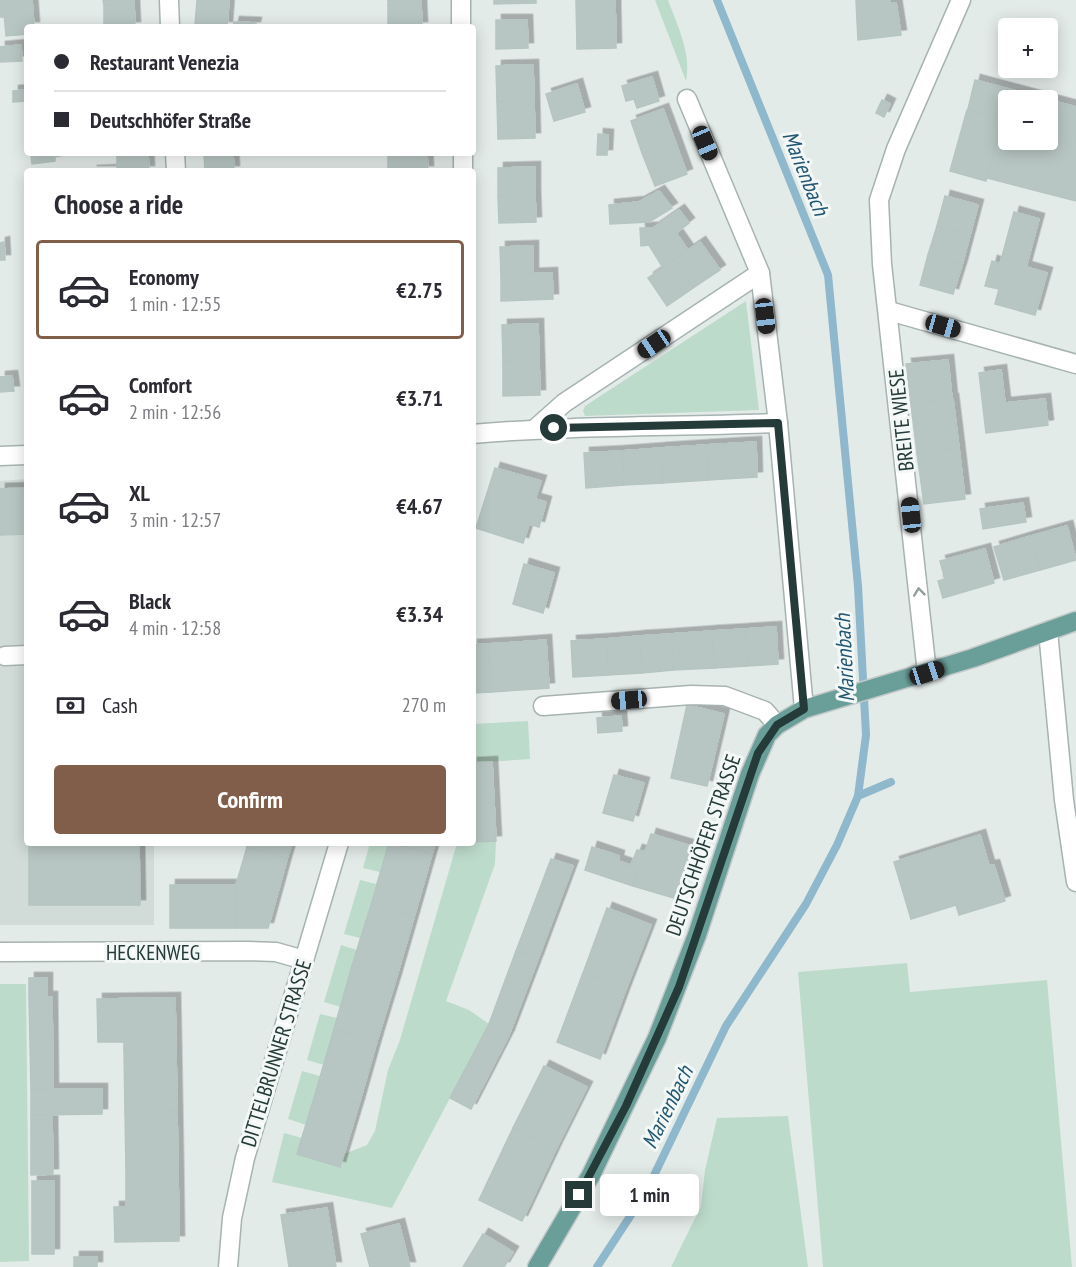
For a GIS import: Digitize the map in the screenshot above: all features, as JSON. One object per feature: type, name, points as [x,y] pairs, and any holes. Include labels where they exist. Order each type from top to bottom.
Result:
[{"type":"main road","name":"DEUTSCHHÖFER STRASSE","points":[[537,1267],[591,1175],[657,1038],[690,956],[750,774],[767,735],[777,725],[804,709],[927,673],[1076,621]]},
{"type":"street","points":[[169,0],[170,24]]},
{"type":"street","points":[[461,0],[461,24]]},
{"type":"street","name":"BREITE WIESE","points":[[927,673],[889,311],[882,264],[879,200],[896,149],[961,0]]},
{"type":"street","points":[[687,99],[760,273],[778,423],[804,709]]},
{"type":"street","points":[[537,428],[564,404],[760,273]]},
{"type":"street","points":[[889,311],[1076,364]]},
{"type":"street","points":[[476,434],[537,428],[588,429],[778,423]]},
{"type":"street","points":[[0,456],[24,455]]},
{"type":"street","points":[[1048,631],[1064,800],[1076,882]]},
{"type":"street","points":[[5,656],[24,655]]},
{"type":"street","points":[[543,706],[691,695],[725,696],[765,711],[777,725]]},
{"type":"street","name":"DITTELBRUNNER STRASSE","points":[[228,1267],[232,1218],[245,1158],[338,846]]},
{"type":"street","name":"HECKENWEG","points":[[0,952],[248,951],[276,952],[304,960]]},
{"type":"shaded area","points":[[24,479],[24,846],[154,846],[154,925],[0,925],[0,481]]},
{"type":"green space","points":[[655,0],[668,0],[683,40],[687,60],[686,81]]},
{"type":"green space","points":[[746,301],[759,410],[585,416],[583,411],[585,406]]},
{"type":"green space","points":[[528,721],[530,759],[476,763],[476,724]]},
{"type":"green space","points":[[496,841],[495,864],[446,1001],[469,1010],[489,1024],[392,1208],[272,1182],[284,1133],[302,1138],[298,1154],[340,1166],[344,1154],[367,1145],[375,1131],[388,1070],[400,1040],[456,846],[476,846],[476,842]]},
{"type":"green space","points":[[369,846],[388,846],[380,872],[363,868]]},
{"type":"green space","points":[[360,880],[376,884],[360,938],[344,934]]},
{"type":"green space","points":[[341,945],[357,950],[341,1007],[324,1002]]},
{"type":"green space","points":[[907,963],[910,992],[1047,980],[1072,1267],[823,1267],[798,972]]},
{"type":"green space","points":[[0,984],[26,984],[29,1261],[0,1262]]},
{"type":"green space","points":[[320,1014],[337,1018],[324,1065],[307,1060]]},
{"type":"green space","points":[[302,1071],[320,1076],[306,1125],[288,1119]]},
{"type":"green space","points":[[788,1116],[808,1267],[671,1267],[701,1206],[705,1170],[717,1118]]},
{"type":"building","points":[[0,0],[3,0],[4,17],[0,17]]},
{"type":"building","points":[[3,0],[32,0],[34,24],[24,24],[24,34],[6,36]]},
{"type":"building","points":[[103,0],[134,0],[134,4],[104,5]]},
{"type":"building","points":[[197,0],[229,0],[227,24],[195,24]]},
{"type":"building","points":[[388,0],[421,0],[421,4],[388,5]]},
{"type":"building","points":[[494,0],[536,0],[536,3],[494,4]]},
{"type":"building","points":[[576,0],[615,0],[616,48],[577,49]]},
{"type":"building","points":[[856,0],[890,0],[890,3],[896,3],[901,35],[858,40]]},
{"type":"building","points":[[134,4],[135,24],[104,24],[104,5]]},
{"type":"building","points":[[421,4],[422,24],[388,24],[388,5]]},
{"type":"building","points":[[496,20],[527,20],[528,48],[496,49]]},
{"type":"building","points":[[234,22],[256,23],[256,24],[234,24]]},
{"type":"building","points":[[21,45],[22,61],[0,62],[0,47]]},
{"type":"building","points":[[533,65],[534,101],[497,102],[496,66]]},
{"type":"building","points":[[652,77],[659,101],[637,108],[634,99],[626,101],[622,86]]},
{"type":"building","points":[[975,80],[1012,90],[998,90],[998,118],[968,109]]},
{"type":"building","points":[[577,84],[585,112],[554,121],[546,94]]},
{"type":"building","points":[[24,90],[24,101],[13,102],[13,91]]},
{"type":"building","points":[[882,100],[890,104],[884,117],[876,113]]},
{"type":"building","points":[[534,101],[535,138],[498,139],[497,102]]},
{"type":"building","points":[[1058,102],[1076,107],[1076,201],[987,178],[998,137],[998,150],[1058,150]]},
{"type":"building","points":[[663,109],[675,141],[642,153],[631,121]]},
{"type":"building","points":[[967,110],[998,118],[998,134],[986,181],[950,171]]},
{"type":"building","points":[[598,134],[608,135],[607,155],[597,155]]},
{"type":"building","points":[[675,141],[687,174],[655,186],[642,153]]},
{"type":"building","points":[[31,156],[55,156],[55,161],[32,164]]},
{"type":"building","points":[[117,156],[148,156],[149,168],[117,168]]},
{"type":"building","points":[[204,156],[233,156],[234,168],[205,168]]},
{"type":"building","points":[[388,156],[427,156],[428,168],[388,168]]},
{"type":"building","points":[[535,167],[535,195],[498,196],[498,168]]},
{"type":"building","points":[[659,191],[672,208],[649,222],[610,224],[609,205],[639,202]]},
{"type":"building","points":[[535,195],[536,222],[499,223],[498,196]]},
{"type":"building","points":[[945,196],[978,205],[970,235],[937,226]]},
{"type":"building","points":[[679,210],[689,223],[676,233],[688,250],[663,268],[649,245],[641,246],[640,228],[653,228]]},
{"type":"building","points":[[1014,212],[1039,219],[1026,267],[1047,273],[1035,315],[995,304],[999,289],[985,286],[992,261],[1000,264]]},
{"type":"building","points":[[937,226],[970,235],[962,265],[928,255]]},
{"type":"building","points":[[4,242],[5,260],[0,260],[0,243]]},
{"type":"building","points":[[700,242],[720,270],[693,288],[674,260]]},
{"type":"building","points":[[533,246],[533,274],[501,275],[500,247]]},
{"type":"building","points":[[928,255],[962,265],[953,294],[920,285]]},
{"type":"building","points":[[674,260],[693,288],[667,306],[648,278]]},
{"type":"building","points":[[552,273],[553,299],[501,301],[501,275]]},
{"type":"building","points":[[538,324],[539,360],[503,361],[502,325]]},
{"type":"building","points":[[539,360],[540,395],[503,396],[503,361]]},
{"type":"building","points":[[948,360],[952,399],[911,404],[906,364]]},
{"type":"building","points":[[1001,370],[1005,403],[1045,399],[1048,425],[986,433],[979,373]]},
{"type":"building","points":[[12,376],[14,391],[0,392],[0,377]]},
{"type":"building","points":[[953,399],[959,448],[917,453],[911,404]]},
{"type":"building","points":[[756,442],[757,477],[708,480],[706,445]]},
{"type":"building","points":[[706,445],[708,480],[663,483],[661,448]]},
{"type":"building","points":[[661,448],[663,483],[624,485],[622,451]]},
{"type":"building","points":[[959,448],[965,499],[924,504],[917,453]]},
{"type":"building","points":[[622,451],[624,485],[586,488],[584,453]]},
{"type":"building","points":[[495,468],[541,481],[535,499],[546,502],[539,527],[529,524],[523,543],[476,528]]},
{"type":"building","points":[[24,488],[24,534],[0,535],[0,489]]},
{"type":"building","points":[[1023,503],[1026,522],[983,529],[980,509]]},
{"type":"building","points":[[1067,526],[1076,560],[1040,570],[1031,536]]},
{"type":"building","points":[[1031,536],[1040,570],[1004,580],[994,547]]},
{"type":"building","points":[[985,549],[994,583],[943,598],[938,581],[945,579],[940,561]]},
{"type":"building","points":[[524,564],[554,573],[543,613],[513,604]]},
{"type":"building","points":[[776,627],[778,664],[747,666],[745,629]]},
{"type":"building","points":[[745,629],[747,666],[715,668],[712,631]]},
{"type":"building","points":[[712,631],[715,668],[673,670],[671,634]]},
{"type":"building","points":[[671,634],[673,670],[642,673],[640,636]]},
{"type":"building","points":[[640,636],[642,673],[608,675],[606,639]]},
{"type":"building","points":[[606,639],[608,675],[573,677],[571,641]]},
{"type":"building","points":[[546,640],[549,688],[492,692],[489,644]]},
{"type":"building","points":[[489,644],[492,692],[476,693],[476,645]]},
{"type":"building","points":[[687,705],[724,714],[707,786],[671,778]]},
{"type":"building","points":[[621,716],[622,731],[598,733],[597,718]]},
{"type":"building","points":[[492,762],[496,841],[476,842],[476,763]]},
{"type":"building","points":[[614,775],[644,783],[633,821],[603,813]]},
{"type":"building","points":[[651,834],[691,846],[674,898],[633,886],[639,868],[631,865],[637,850],[645,852]]},
{"type":"building","points":[[980,835],[989,866],[994,865],[1005,901],[959,915],[956,905],[911,919],[894,862]]},
{"type":"building","points":[[29,846],[139,846],[140,905],[29,905]]},
{"type":"building","points":[[247,846],[291,846],[287,859]]},
{"type":"building","points":[[388,846],[401,846],[432,854],[414,917],[371,904]]},
{"type":"building","points":[[405,846],[434,846],[432,854]]},
{"type":"building","points":[[247,847],[287,859],[268,928],[236,928],[236,885]]},
{"type":"building","points":[[592,847],[619,856],[618,861],[639,868],[633,886],[585,870]]},
{"type":"building","points":[[551,859],[573,866],[538,959],[516,951]]},
{"type":"building","points":[[170,885],[236,885],[236,928],[170,928]]},
{"type":"building","points":[[371,904],[414,917],[396,979],[352,966]]},
{"type":"building","points":[[607,908],[651,925],[626,989],[583,973]]},
{"type":"building","points":[[516,951],[538,959],[509,1035],[489,1024]]},
{"type":"building","points":[[352,966],[396,979],[377,1041],[334,1029]]},
{"type":"building","points":[[583,973],[626,989],[600,1059],[557,1042]]},
{"type":"building","points":[[29,978],[47,978],[47,997],[29,997]]},
{"type":"building","points":[[29,997],[52,997],[53,1089],[31,1089]]},
{"type":"building","points":[[175,998],[176,1050],[124,1050],[124,1042],[98,1042],[97,999]]},
{"type":"building","points":[[489,1024],[509,1035],[471,1109],[450,1098]]},
{"type":"building","points":[[334,1029],[377,1041],[359,1104],[316,1091]]},
{"type":"building","points":[[124,1050],[176,1050],[177,1111],[125,1112]]},
{"type":"building","points":[[544,1066],[587,1087],[556,1149],[513,1128]]},
{"type":"building","points":[[31,1089],[102,1089],[102,1114],[31,1115]]},
{"type":"building","points":[[316,1091],[359,1104],[340,1167],[297,1154]]},
{"type":"building","points":[[177,1111],[178,1170],[126,1170],[125,1112]]},
{"type":"building","points":[[31,1115],[52,1115],[53,1174],[31,1175]]},
{"type":"building","points":[[513,1128],[556,1149],[522,1221],[479,1200]]},
{"type":"building","points":[[126,1170],[178,1170],[179,1241],[115,1242],[114,1207],[126,1207]]},
{"type":"building","points":[[32,1181],[54,1181],[54,1254],[32,1254]]},
{"type":"building","points":[[327,1208],[336,1267],[289,1267],[281,1215]]},
{"type":"building","points":[[399,1224],[410,1267],[370,1267],[361,1234]]},
{"type":"building","points":[[483,1234],[513,1252],[504,1267],[463,1267]]},
{"type":"building","points":[[74,1257],[97,1257],[97,1267],[74,1267]]},
{"type":"waterway","name":"Marienbach","points":[[597,1267],[646,1192],[726,1026],[806,904],[837,845],[858,796],[866,735],[858,586],[828,275],[717,0]]},
{"type":"waterway","points":[[858,796],[891,782]]},
{"type":"route","points":[[554,428],[778,423],[804,709],[777,725],[767,735],[758,753],[679,987],[626,1106],[579,1195]]}]
